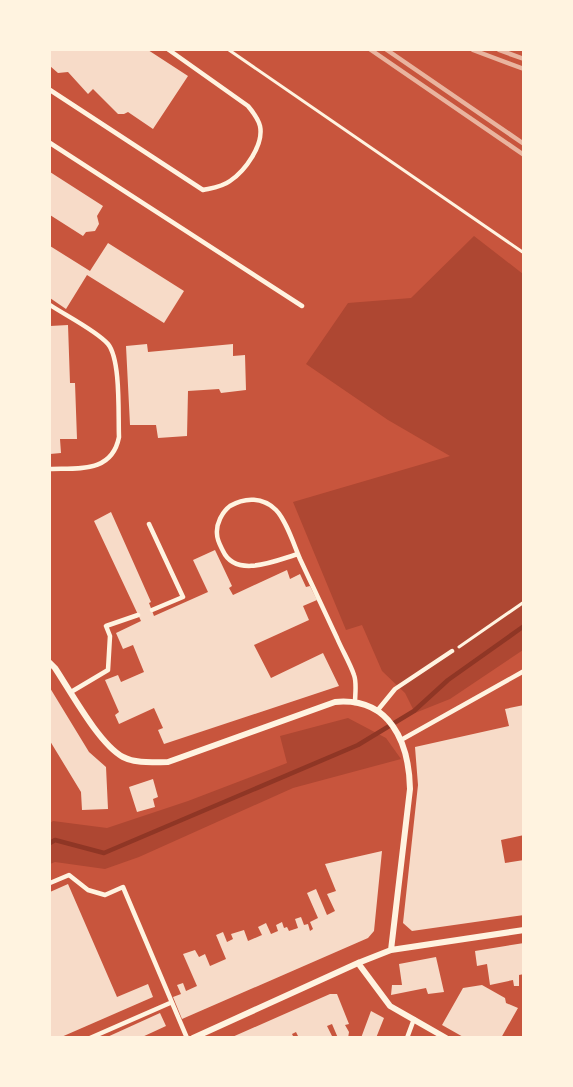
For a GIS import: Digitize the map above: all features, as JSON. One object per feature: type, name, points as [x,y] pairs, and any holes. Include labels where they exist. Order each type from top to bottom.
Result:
[{"type":"street","points":[[50,663],[104,741],[123,757],[148,763],[168,762],[335,702],[355,702],[377,711],[389,720],[401,740],[409,763],[410,789],[391,950]]},
{"type":"street","points":[[193,1038],[391,950],[524,930]]},
{"type":"street","points":[[358,963],[390,1006],[446,1038]]},
{"type":"lane","points":[[50,90],[203,190],[228,183],[244,167],[259,142],[260,126],[256,115],[248,106],[169,50]]},
{"type":"lane","points":[[50,143],[302,306]]},
{"type":"lane","points":[[50,305],[103,340],[113,352],[116,366],[119,436],[117,447],[111,457],[101,464],[84,468],[50,469]]},
{"type":"lane","points":[[298,554],[264,564],[249,566],[235,563],[225,555],[218,540],[216,531],[220,519],[226,509],[237,502],[252,499],[264,501],[277,511],[298,554],[355,678],[355,702]]},
{"type":"lane","points":[[149,524],[183,597],[152,610]]},
{"type":"lane","points":[[71,692],[108,670],[110,636],[106,626],[138,615]]},
{"type":"lane","points":[[377,711],[395,689],[452,651]]},
{"type":"lane","points":[[401,740],[524,671]]},
{"type":"lane","points":[[50,883],[69,875],[88,890],[105,895],[123,887],[170,1003],[187,1038]]},
{"type":"lane","points":[[90,1038],[170,1003]]},
{"type":"lane","points":[[407,1038],[414,1020]]},
{"type":"path","points":[[229,50],[524,253]]},
{"type":"path","points":[[452,651],[524,602]]},
{"type":"shaded area","points":[[474,236],[523,274],[523,650],[450,699],[415,713],[405,693],[382,671],[362,625],[346,630],[293,502],[450,456],[388,420],[306,364],[348,303],[411,298]]},
{"type":"shaded area","points":[[348,718],[386,738],[401,759],[293,788],[139,857],[105,869],[55,862],[50,864],[50,823],[53,821],[107,828],[188,801],[287,763],[280,736]]},
{"type":"building","points":[[50,50],[148,50],[188,76],[153,129],[128,112],[118,114],[93,89],[88,94],[68,72],[58,73],[50,66]]},
{"type":"building","points":[[50,172],[103,206],[97,216],[99,224],[95,231],[86,232],[83,236],[50,215]]},
{"type":"building","points":[[108,243],[184,291],[164,323],[87,275],[66,309],[50,298],[50,246],[90,271]]},
{"type":"building","points":[[68,325],[70,383],[75,383],[77,439],[60,439],[61,453],[50,454],[50,326]]},
{"type":"building","points":[[147,344],[148,352],[233,344],[233,356],[245,355],[246,390],[221,393],[219,389],[188,391],[187,436],[158,438],[156,425],[130,425],[126,346]]},
{"type":"building","points":[[111,512],[151,602],[149,603],[154,616],[208,592],[193,560],[215,550],[232,586],[229,588],[233,595],[287,570],[290,579],[300,574],[306,587],[310,586],[317,600],[303,606],[309,620],[254,645],[271,678],[323,653],[339,686],[164,744],[158,730],[163,728],[154,708],[119,724],[115,715],[119,712],[105,680],[118,675],[121,682],[144,672],[133,645],[123,649],[116,633],[141,621],[94,521]]},
{"type":"building","points":[[50,688],[89,752],[106,767],[108,809],[82,810],[81,792],[50,741]]},
{"type":"building","points":[[524,705],[524,835],[501,840],[505,863],[524,860],[524,915],[412,931],[403,923],[418,785],[415,747],[509,726],[505,709]]},
{"type":"building","points":[[153,779],[158,797],[153,799],[155,807],[137,812],[129,787]]},
{"type":"building","points":[[382,851],[374,931],[368,938],[182,1019],[173,997],[181,994],[177,985],[183,983],[186,991],[197,986],[183,954],[195,950],[199,957],[205,954],[210,966],[226,959],[216,935],[223,932],[227,942],[233,939],[231,934],[244,930],[248,941],[262,935],[258,927],[266,923],[271,934],[278,931],[276,925],[282,922],[284,928],[287,927],[289,931],[298,928],[295,919],[301,917],[304,925],[308,924],[310,931],[313,929],[310,922],[318,918],[307,893],[316,889],[327,915],[335,911],[327,894],[336,891],[325,864]]},
{"type":"building","points":[[68,884],[117,997],[148,984],[153,997],[59,1038],[50,1038],[50,892]]},
{"type":"building","points":[[524,943],[524,974],[519,975],[519,986],[514,986],[513,980],[490,985],[487,964],[477,966],[475,951]]},
{"type":"building","points":[[436,957],[444,992],[428,994],[426,988],[391,995],[392,985],[402,985],[399,964]]},
{"type":"building","points":[[482,985],[505,998],[506,1003],[518,1008],[501,1038],[465,1038],[442,1025],[463,988]]},
{"type":"building","points":[[330,994],[337,994],[349,1024],[345,1025],[349,1032],[348,1038],[338,1038],[332,1024],[327,1026],[333,1038],[299,1038],[296,1032],[292,1034],[294,1038],[230,1038]]},
{"type":"building","points":[[371,1011],[384,1018],[376,1038],[361,1038]]},
{"type":"building","points":[[160,1013],[166,1026],[140,1038],[105,1038]]},
{"type":"waterway","points":[[50,843],[55,840],[104,853],[358,745],[414,711],[448,680],[524,626]]},
{"type":"railway","points":[[371,50],[524,155]]},
{"type":"railway","points":[[387,50],[524,144]]},
{"type":"railway","points":[[473,50],[524,69]]},
{"type":"railway","points":[[499,50],[524,59]]}]
